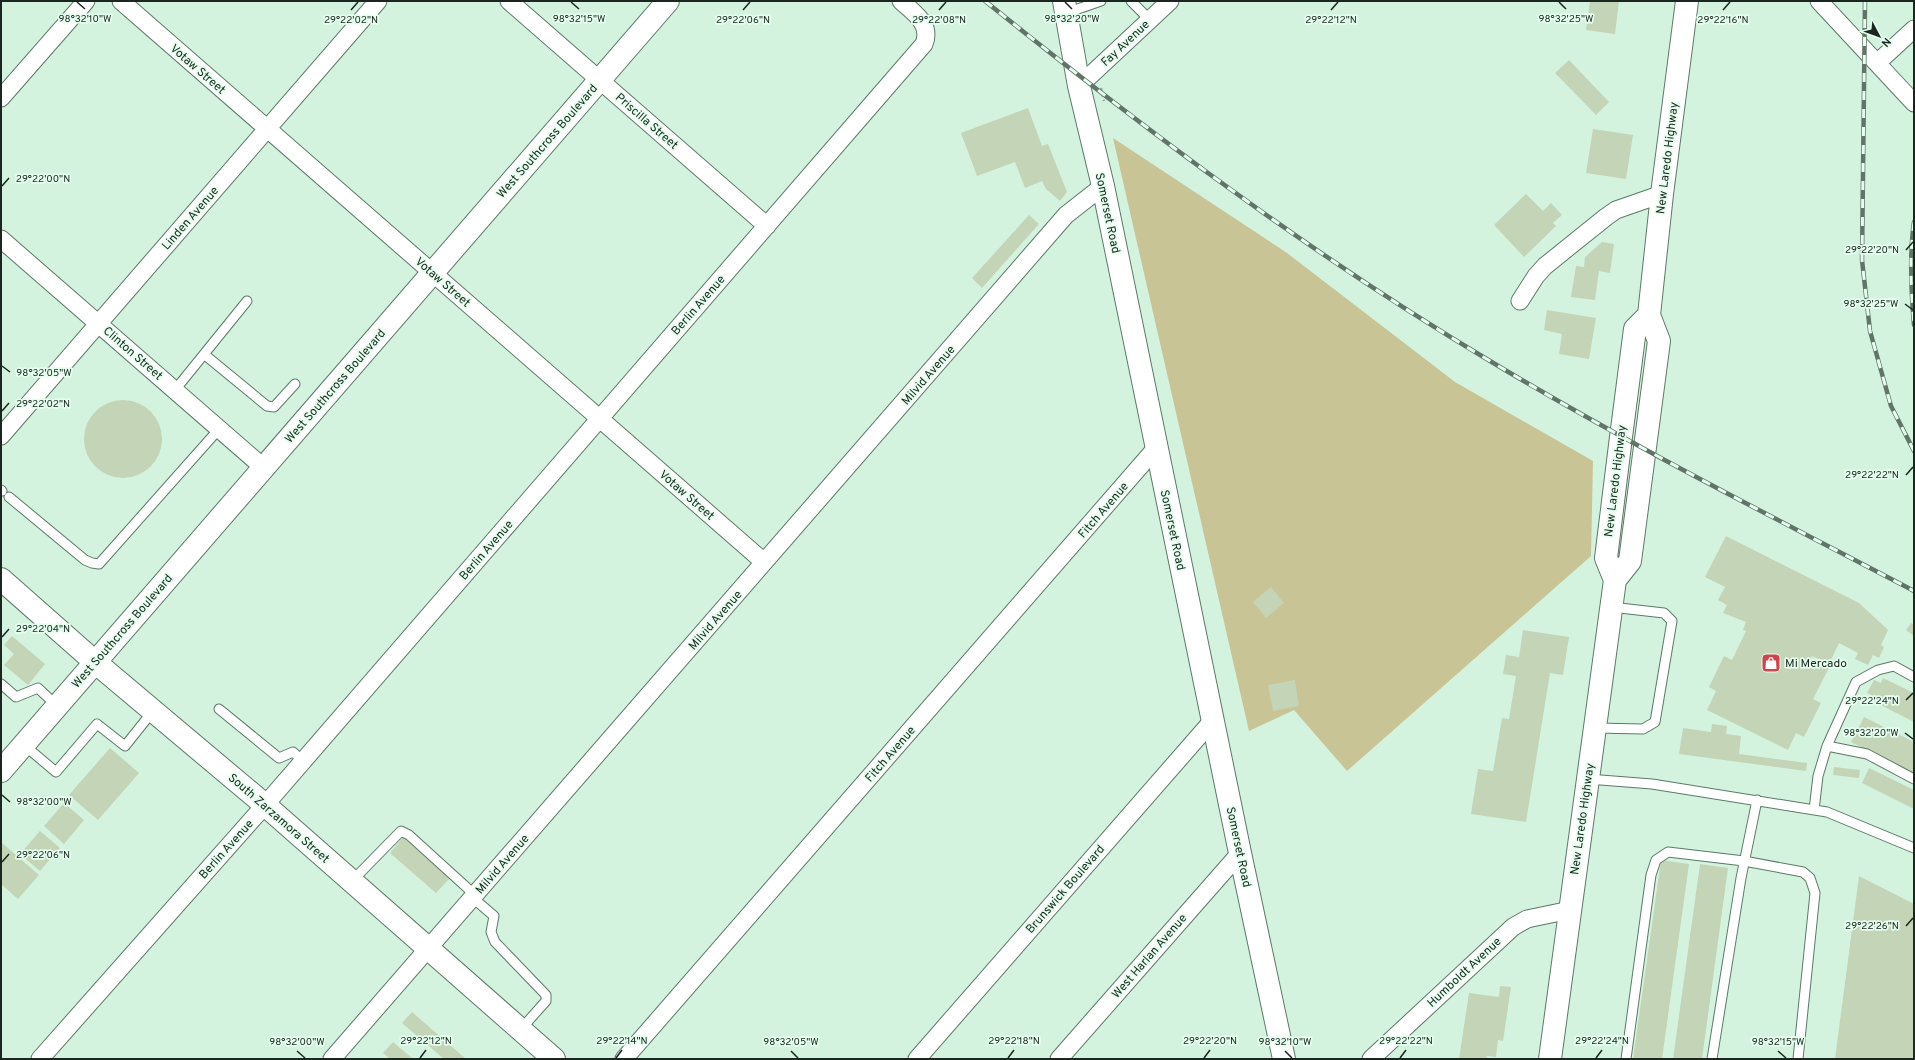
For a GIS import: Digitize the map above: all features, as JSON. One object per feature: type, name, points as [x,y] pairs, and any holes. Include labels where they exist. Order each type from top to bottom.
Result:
[{"type":"main road","name":"West Southcross Boulevard","points":[[1,771],[668,1]]},
{"type":"main road","name":"New Laredo Highway","points":[[1550,1059],[1615,580],[1630,561],[1645,450],[1659,341],[1649,315],[1662,194],[1687,1]]},
{"type":"main road","name":"Somerset Road","points":[[1065,7],[1089,84],[1103,186],[1156,448],[1284,1059]]},
{"type":"main road","name":"South Zarzamora Street","points":[[1,579],[95,662],[265,805],[554,1059]]},
{"type":"street","points":[[1,98],[86,1]]},
{"type":"street","name":"Votaw Street","points":[[121,1],[764,562]]},
{"type":"street","name":"Linden Avenue","points":[[1,436],[378,1]]},
{"type":"street","name":"Priscilla Street","points":[[509,1],[767,226]]},
{"type":"street","name":"Berlin Avenue","points":[[40,1059],[265,805],[924,44],[926,37],[924,22],[901,1]]},
{"type":"street","name":"Fay Avenue","points":[[1089,84],[1170,1]]},
{"type":"street","points":[[1819,1],[1914,103]]},
{"type":"street","points":[[1878,63],[1914,29]]},
{"type":"street","name":"Milvid Avenue","points":[[332,1059],[1066,215],[1103,186]]},
{"type":"street","points":[[1520,301],[1544,266],[1616,210],[1662,194]]},
{"type":"street","name":"Clinton Street","points":[[1,239],[264,468]]},
{"type":"street","name":"Fitch Avenue","points":[[624,1059],[1156,448]]},
{"type":"street","name":"Brunswick Boulevard","points":[[917,1059],[1213,720]]},
{"type":"street","name":"West Harlan Avenue","points":[[1059,1059],[1240,853]]},
{"type":"street","name":"Humboldt Avenue","points":[[1371,1059],[1513,927],[1527,919],[1570,910]]},
{"type":"lane","points":[[1065,7],[1101,1]]},
{"type":"lane","points":[[1131,1],[1150,20]]},
{"type":"lane","points":[[175,390],[247,301]]},
{"type":"lane","points":[[204,355],[267,406],[274,407],[295,384]]},
{"type":"lane","points":[[4,492],[85,560],[99,564],[219,429]]},
{"type":"lane","points":[[1595,728],[1643,729],[1655,722],[1672,621],[1664,613],[1612,607]]},
{"type":"lane","points":[[1814,810],[1818,776],[1827,746],[1856,682],[1878,670],[1894,666],[1914,677]]},
{"type":"lane","points":[[1,684],[16,697],[38,688],[57,706]]},
{"type":"lane","points":[[219,709],[279,758],[293,752],[303,760]]},
{"type":"lane","points":[[24,745],[56,772],[97,724],[125,746],[153,711]]},
{"type":"lane","points":[[1827,746],[1867,754],[1914,779]]},
{"type":"lane","points":[[1588,779],[1652,784],[1827,812],[1914,848]]},
{"type":"lane","points":[[1712,1059],[1744,861],[1757,800]]},
{"type":"lane","points":[[352,881],[401,831],[409,835],[458,880],[494,916],[491,932],[495,942],[546,995],[546,1000],[521,1029]]},
{"type":"lane","points":[[1626,1059],[1651,875],[1656,860],[1668,852],[1744,861],[1803,872],[1810,878],[1815,893],[1798,1059]]},
{"type":"path","points":[[1089,84],[1104,101]]},
{"type":"shaded area","points":[[1113,138],[1287,253],[1455,382],[1593,461],[1591,556],[1347,771],[1294,710],[1249,731]]},
{"type":"building","points":[[1590,1],[1619,1],[1615,34],[1586,30]]},
{"type":"building","points":[[1569,60],[1609,102],[1596,115],[1555,73]]},
{"type":"building","points":[[1028,108],[1042,146],[1048,144],[1067,192],[1060,201],[1046,189],[1042,181],[1025,188],[1015,162],[977,176],[961,133]]},
{"type":"building","points":[[1593,129],[1633,135],[1626,179],[1586,173]]},
{"type":"building","points":[[1526,194],[1543,211],[1551,203],[1562,215],[1553,223],[1556,226],[1524,257],[1494,225]]},
{"type":"building","points":[[1029,215],[1039,224],[982,288],[972,278]]},
{"type":"building","points":[[1602,242],[1614,244],[1610,273],[1599,271],[1595,300],[1571,297],[1576,266],[1584,267],[1585,257]]},
{"type":"building","points":[[1547,310],[1596,318],[1589,359],[1559,354],[1562,334],[1544,330]]},
{"type":"building","points":[[123,400],[138,403],[150,412],[159,424],[162,439],[159,454],[150,466],[138,475],[123,478],[108,475],[96,466],[87,454],[84,439],[87,424],[96,412],[108,403]]},
{"type":"building","points":[[1726,536],[1859,603],[1888,630],[1881,645],[1884,647],[1879,658],[1873,655],[1868,665],[1855,659],[1858,653],[1839,643],[1829,664],[1812,656],[1809,663],[1811,664],[1813,660],[1829,668],[1813,699],[1821,703],[1804,737],[1796,733],[1788,750],[1707,710],[1716,691],[1709,687],[1724,656],[1732,660],[1746,631],[1743,630],[1746,622],[1723,613],[1727,605],[1718,600],[1725,587],[1705,577]]},
{"type":"building","points":[[1271,587],[1284,603],[1266,618],[1253,602]]},
{"type":"building","points":[[1911,623],[1914,625],[1914,636],[1906,630]]},
{"type":"building","points":[[1523,630],[1569,637],[1563,675],[1550,673],[1526,822],[1471,814],[1478,769],[1493,771],[1502,718],[1509,719],[1516,676],[1503,674],[1506,655],[1519,657]]},
{"type":"building","points":[[12,636],[45,664],[28,685],[4,665],[14,654],[4,645]]},
{"type":"building","points":[[1883,678],[1914,693],[1914,722],[1873,701],[1875,697],[1867,693],[1874,680],[1881,683]]},
{"type":"building","points":[[1295,680],[1299,706],[1273,711],[1268,685]]},
{"type":"building","points":[[1864,717],[1914,742],[1914,774],[1851,742]]},
{"type":"building","points":[[1712,724],[1727,726],[1726,734],[1741,736],[1739,754],[1807,763],[1806,771],[1679,754],[1683,728],[1711,732]]},
{"type":"building","points":[[110,748],[139,773],[98,820],[69,795]]},
{"type":"building","points":[[1834,767],[1860,770],[1859,778],[1833,775]]},
{"type":"building","points":[[1869,768],[1914,790],[1914,809],[1862,783]]},
{"type":"building","points":[[64,803],[84,820],[64,844],[44,826]]},
{"type":"building","points":[[40,831],[60,848],[40,871],[20,854]]},
{"type":"building","points":[[403,837],[450,878],[436,893],[390,853]]},
{"type":"building","points":[[1,842],[39,875],[18,899],[1,884]]},
{"type":"building","points":[[1661,860],[1689,864],[1662,1059],[1633,1059]]},
{"type":"building","points":[[1700,864],[1728,868],[1702,1059],[1673,1059]]},
{"type":"building","points":[[1859,876],[1914,904],[1914,1059],[1835,1059]]},
{"type":"building","points":[[1500,986],[1511,987],[1503,1041],[1498,1040],[1496,1057],[1487,1056],[1486,1059],[1459,1059],[1469,993],[1499,997]]},
{"type":"building","points":[[412,1012],[466,1059],[444,1059],[402,1023]]},
{"type":"building","points":[[393,1042],[413,1059],[390,1059],[383,1053]]},
{"type":"railway","points":[[985,1],[1107,97],[1232,190],[1295,235],[1424,320],[1542,392],[1594,421],[1700,479],[1914,591]]},
{"type":"railway","points":[[1865,1],[1862,260],[1870,331],[1891,406],[1914,451]]},
{"type":"railway","points":[[1914,222],[1911,248],[1914,325]]},
{"type":"place","name":"Mi Mercado","points":[[1771,663]]}]
